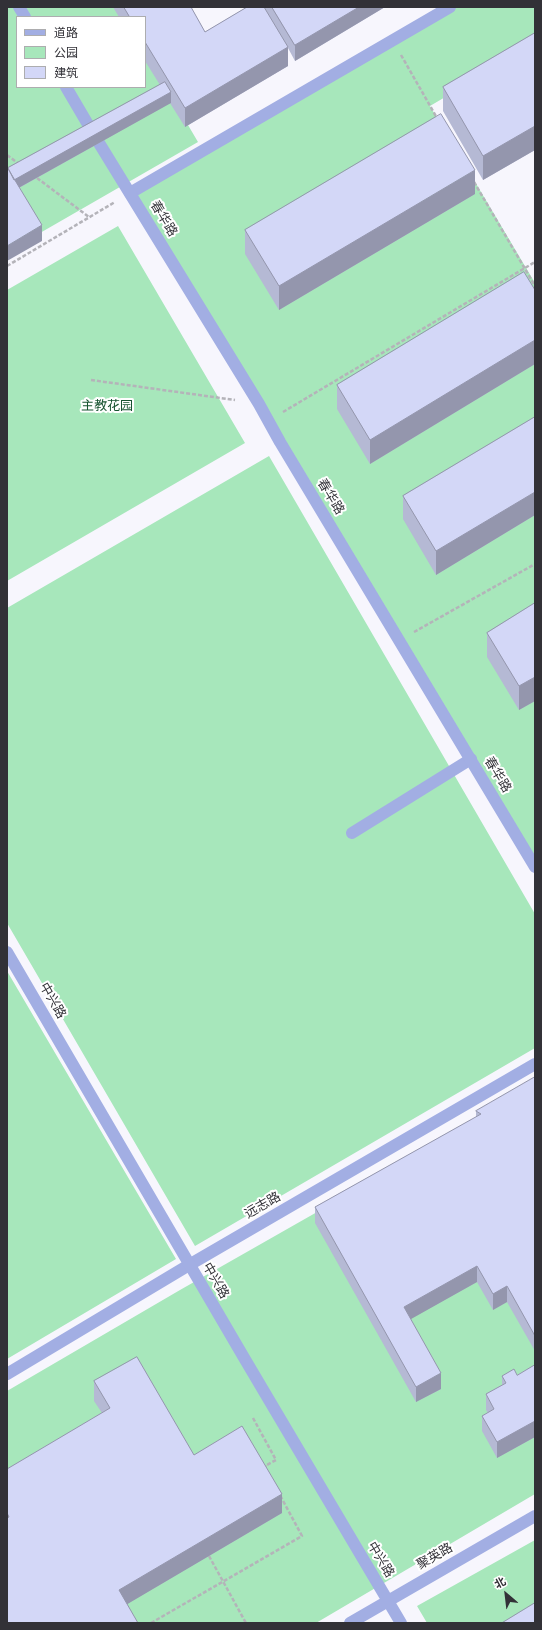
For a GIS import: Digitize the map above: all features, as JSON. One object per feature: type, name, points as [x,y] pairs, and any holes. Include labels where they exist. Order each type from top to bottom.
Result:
[{"type":"street","points":[[19,7],[24,16]]},
{"type":"street","points":[[130,193],[450,7]]},
{"type":"street","name":"春华路","points":[[67,88],[269,420],[280,442],[535,867]]},
{"type":"street","points":[[352,833],[471,759]]},
{"type":"street","name":"中兴路","points":[[7,952],[400,1623]]},
{"type":"street","name":"远志路","points":[[7,1374],[189,1265],[535,1064]]},
{"type":"street","name":"聚英路","points":[[350,1623],[535,1516]]},
{"type":"path","points":[[393,41],[438,119]]},
{"type":"path","points":[[7,155],[19,164]]},
{"type":"path","points":[[37,178],[89,217]]},
{"type":"path","points":[[473,180],[535,286]]},
{"type":"path","points":[[7,266],[130,193]]},
{"type":"path","points":[[269,420],[535,262]]},
{"type":"path","points":[[91,380],[259,404]]},
{"type":"path","points":[[400,640],[535,564]]},
{"type":"path","points":[[253,1418],[276,1460],[265,1466],[268,1473]]},
{"type":"path","points":[[152,1623],[302,1536],[280,1494]]},
{"type":"path","points":[[209,1556],[246,1623]]},
{"type":"green space","points":[[7,7],[119,7],[124,16],[16,16],[16,88],[146,88],[146,54],[198,142],[7,252]]},
{"type":"green space","points":[[457,7],[535,7],[535,44],[430,106],[535,283],[535,868],[130,193]]},
{"type":"green space","name":"主教花园","points":[[118,226],[245,443],[7,581],[7,290]]},
{"type":"green space","points":[[269,456],[535,914],[535,1048],[195,1246],[7,923],[7,608]]},
{"type":"green space","points":[[7,971],[176,1259],[7,1359]]},
{"type":"green space","points":[[535,1088],[535,1494],[316,1623],[7,1623],[7,1391],[180,1290]]},
{"type":"green space","points":[[535,1540],[535,1623],[427,1623],[417,1606]]},
{"type":"building","points":[[124,7],[191,7],[205,32],[247,7],[264,7],[288,47],[185,108],[146,44],[146,16],[129,16]]},
{"type":"building","points":[[272,7],[359,7],[295,45]]},
{"type":"building","points":[[535,33],[535,126],[483,156],[443,87]]},
{"type":"building","points":[[165,82],[171,92],[14,180],[8,168]]},
{"type":"building","points":[[441,114],[475,170],[279,286],[245,230]]},
{"type":"building","points":[[7,167],[42,225],[7,246]]},
{"type":"building","points":[[524,272],[535,290],[535,340],[370,440],[337,385]]},
{"type":"building","points":[[535,417],[535,492],[436,551],[403,496]]},
{"type":"building","points":[[535,603],[535,677],[519,686],[487,633]]},
{"type":"building","points":[[535,1077],[535,1336],[507,1286],[493,1294],[477,1266],[404,1307],[441,1373],[416,1387],[315,1207],[481,1114],[476,1111]]},
{"type":"building","points":[[137,1357],[194,1455],[242,1426],[282,1494],[119,1590],[138,1623],[7,1623],[7,1518],[9,1517],[7,1513],[7,1469],[110,1408],[94,1381]]},
{"type":"building","points":[[535,1365],[535,1421],[497,1442],[482,1416],[494,1409],[486,1394],[506,1383],[502,1376],[514,1369],[517,1375]]},
{"type":"building","points":[[535,1603],[535,1623],[502,1623]]}]
